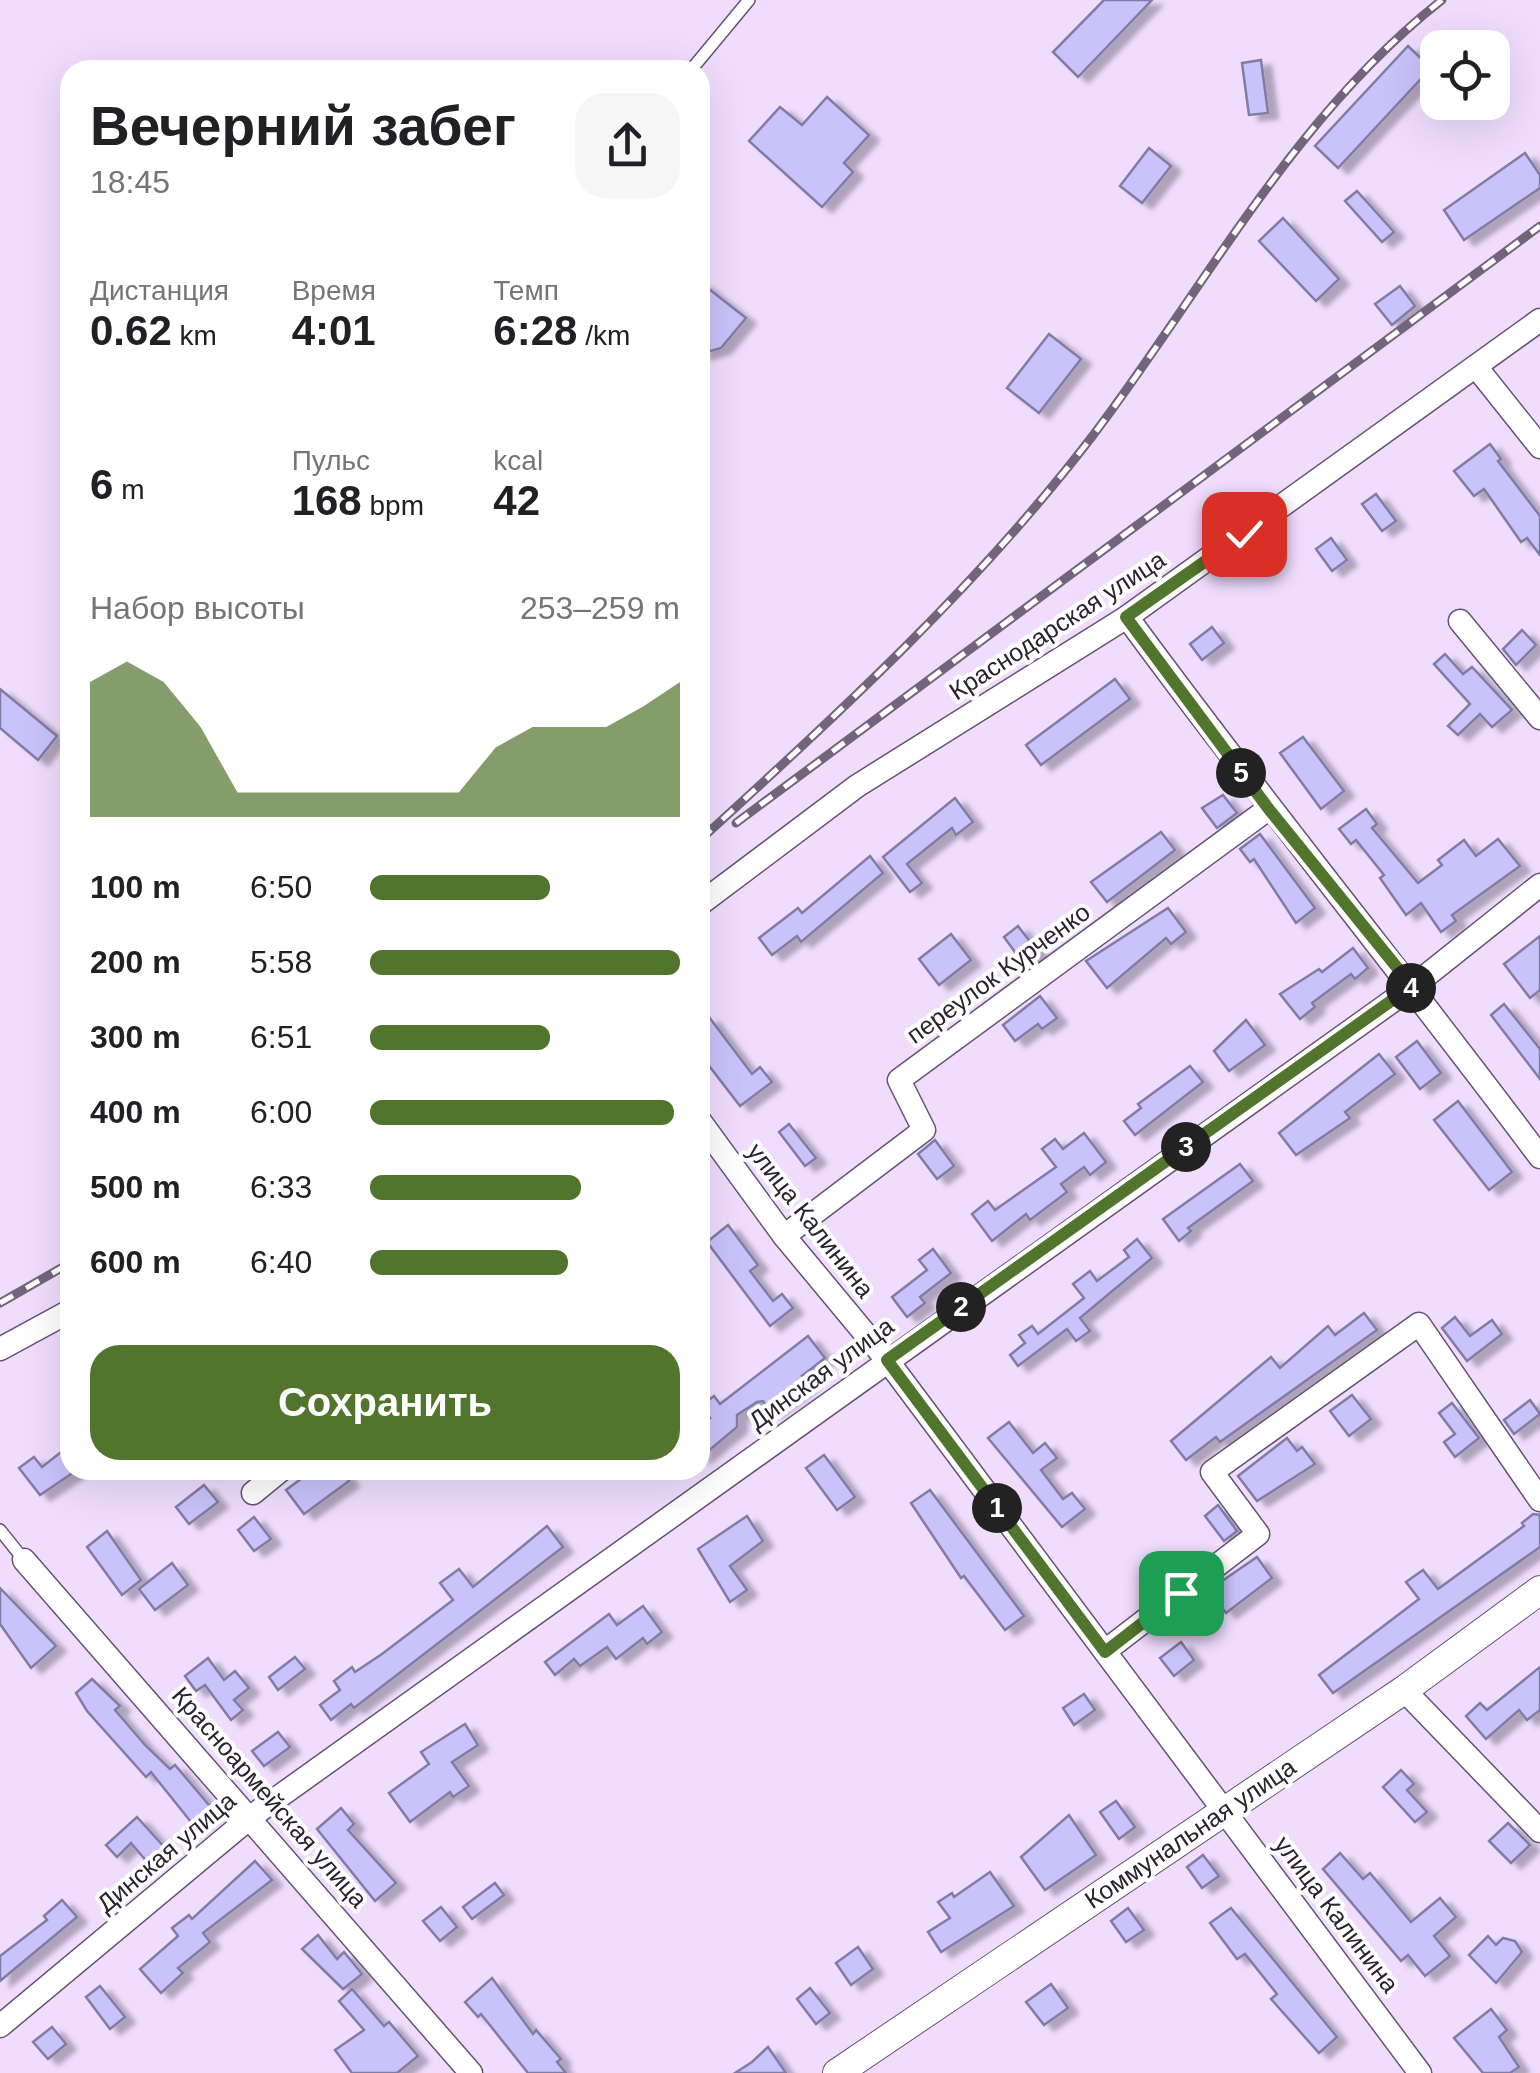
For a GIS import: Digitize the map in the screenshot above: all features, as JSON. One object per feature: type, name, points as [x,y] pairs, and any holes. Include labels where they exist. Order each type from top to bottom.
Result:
[{"type":"street","name":"Краснодарская улица","points":[[710,896],[857,786],[1126,617],[1540,320]]},
{"type":"street","points":[[1477,368],[1540,447]]},
{"type":"street","points":[[1126,617],[1268,808],[1412,986],[1540,1157]]},
{"type":"street","points":[[1460,622],[1540,718]]},
{"type":"street","name":"переулок Курченко","points":[[784,1236],[924,1130],[900,1080],[1268,808]]},
{"type":"street","name":"Динская улица","points":[[0,2026],[252,1816],[1412,986],[1540,885]]},
{"type":"street","name":"улица Калинина","points":[[710,1134],[784,1236],[887,1360],[1420,2073]]},
{"type":"street","points":[[0,1349],[60,1317]]},
{"type":"street","points":[[1105,1652],[1258,1534],[1212,1472],[1419,1324],[1540,1500]]},
{"type":"street","points":[[253,1493],[269,1480]]},
{"type":"street","name":"Красноармейская улица","points":[[24,1560],[252,1816],[471,2073]]},
{"type":"street","name":"Коммунальная улица","points":[[837,2073],[1404,1690],[1540,1590]]},
{"type":"street","points":[[1404,1690],[1540,1831]]},
{"type":"lane","points":[[699,60],[750,0]]},
{"type":"lane","points":[[0,1530],[24,1560]]},
{"type":"building","points":[[1104,0],[1152,0],[1078,77],[1053,52]]},
{"type":"building","points":[[1408,46],[1420,57],[1420,80],[1338,168],[1315,146]]},
{"type":"building","points":[[1261,60],[1268,113],[1249,115],[1242,63]]},
{"type":"building","points":[[827,97],[869,135],[844,163],[853,172],[822,207],[749,141],[780,107],[802,125]]},
{"type":"building","points":[[1149,148],[1171,166],[1142,203],[1120,186]]},
{"type":"building","points":[[1525,153],[1540,175],[1540,188],[1464,240],[1444,210]]},
{"type":"building","points":[[1357,191],[1394,232],[1382,242],[1345,201]]},
{"type":"building","points":[[1283,218],[1339,279],[1316,301],[1259,241]]},
{"type":"building","points":[[1400,286],[1415,306],[1392,325],[1375,304]]},
{"type":"building","points":[[710,290],[746,318],[721,348],[710,351]]},
{"type":"building","points":[[1049,334],[1081,359],[1039,413],[1007,388]]},
{"type":"building","points":[[1490,444],[1501,459],[1498,461],[1540,516],[1540,555],[1527,538],[1521,542],[1484,489],[1474,496],[1454,471]]},
{"type":"building","points":[[1376,494],[1396,521],[1382,531],[1362,504]]},
{"type":"building","points":[[1331,538],[1347,560],[1332,571],[1316,549]]},
{"type":"building","points":[[1212,627],[1224,643],[1202,660],[1190,644]]},
{"type":"building","points":[[1522,630],[1536,645],[1516,665],[1503,649]]},
{"type":"building","points":[[1445,654],[1463,674],[1472,667],[1512,710],[1492,727],[1480,714],[1458,735],[1448,726],[1470,704],[1434,664]]},
{"type":"building","points":[[1115,679],[1130,699],[1041,765],[1026,745]]},
{"type":"building","points":[[0,689],[57,736],[38,760],[0,728]]},
{"type":"building","points":[[1303,737],[1344,791],[1321,809],[1280,753]]},
{"type":"building","points":[[1223,795],[1237,813],[1217,828],[1202,808]]},
{"type":"building","points":[[955,798],[973,822],[956,835],[952,828],[907,864],[922,883],[910,892],[883,857]]},
{"type":"building","points":[[1366,809],[1377,824],[1372,828],[1418,883],[1442,865],[1438,860],[1464,840],[1476,856],[1498,839],[1520,866],[1452,915],[1456,921],[1441,932],[1421,903],[1406,915],[1380,878],[1384,875],[1356,840],[1351,844],[1339,829]]},
{"type":"building","points":[[1161,832],[1175,850],[1107,902],[1091,882]]},
{"type":"building","points":[[1260,834],[1315,908],[1296,923],[1254,859],[1250,862],[1240,849]]},
{"type":"building","points":[[870,856],[883,873],[801,942],[797,936],[772,955],[759,938],[798,908],[802,913]]},
{"type":"building","points":[[1168,908],[1186,932],[1171,944],[1166,938],[1107,988],[1086,961]]},
{"type":"building","points":[[1018,926],[1038,952],[1023,963],[1004,937]]},
{"type":"building","points":[[951,934],[971,960],[939,985],[919,959]]},
{"type":"building","points":[[1540,936],[1540,990],[1530,998],[1504,964]]},
{"type":"building","points":[[1353,948],[1368,968],[1355,979],[1351,974],[1312,1003],[1315,1007],[1300,1019],[1280,994],[1319,969],[1322,972]]},
{"type":"building","points":[[1040,996],[1057,1018],[1042,1029],[1038,1024],[1015,1041],[1003,1025]]},
{"type":"building","points":[[1504,1004],[1540,1049],[1540,1079],[1491,1015]]},
{"type":"building","points":[[710,1018],[752,1074],[760,1067],[772,1082],[740,1106],[710,1067]]},
{"type":"building","points":[[1246,1020],[1265,1045],[1229,1071],[1214,1051]]},
{"type":"building","points":[[1417,1041],[1441,1073],[1420,1089],[1396,1057]]},
{"type":"building","points":[[1379,1054],[1395,1074],[1345,1112],[1350,1118],[1296,1155],[1279,1133]]},
{"type":"building","points":[[1190,1066],[1203,1082],[1135,1135],[1124,1121],[1141,1108],[1138,1104]]},
{"type":"building","points":[[1458,1101],[1512,1172],[1489,1190],[1434,1120]]},
{"type":"building","points":[[789,1124],[816,1158],[805,1166],[779,1132]]},
{"type":"building","points":[[1084,1133],[1106,1162],[1090,1175],[1084,1167],[1061,1184],[1067,1192],[1030,1220],[1026,1214],[992,1241],[972,1214],[988,1201],[995,1210],[1056,1167],[1042,1149],[1055,1139],[1063,1149]]},
{"type":"building","points":[[935,1140],[954,1166],[937,1179],[918,1154]]},
{"type":"building","points":[[1240,1164],[1253,1181],[1188,1228],[1191,1231],[1179,1241],[1163,1219]]},
{"type":"building","points":[[728,1225],[758,1265],[750,1271],[773,1301],[782,1294],[793,1308],[770,1326],[710,1246],[710,1240]]},
{"type":"building","points":[[1137,1239],[1152,1258],[1080,1318],[1090,1331],[1076,1341],[1067,1329],[1018,1366],[1010,1355],[1025,1343],[1019,1335],[1032,1326],[1038,1334],[1084,1298],[1073,1284],[1090,1271],[1097,1281],[1129,1257],[1124,1250]]},
{"type":"building","points":[[933,1249],[951,1273],[920,1297],[925,1303],[907,1317],[892,1297],[927,1270],[919,1260]]},
{"type":"building","points":[[1364,1313],[1377,1330],[1220,1442],[1216,1437],[1186,1460],[1171,1441],[1271,1357],[1280,1368],[1328,1326],[1335,1335]]},
{"type":"building","points":[[1455,1317],[1470,1336],[1492,1320],[1502,1334],[1467,1361],[1442,1328]]},
{"type":"building","points":[[808,1336],[825,1358],[802,1376],[808,1384],[771,1412],[763,1401],[737,1415],[737,1427],[710,1450],[710,1399],[714,1396],[720,1404]]},
{"type":"building","points":[[1352,1395],[1371,1419],[1349,1436],[1330,1411]]},
{"type":"building","points":[[1530,1400],[1540,1414],[1514,1434],[1504,1420]]},
{"type":"building","points":[[1452,1403],[1479,1438],[1455,1457],[1444,1442],[1455,1434],[1439,1413]]},
{"type":"building","points":[[1009,1422],[1033,1453],[1045,1443],[1057,1458],[1041,1470],[1063,1499],[1072,1493],[1085,1509],[1062,1527],[988,1438]]},
{"type":"building","points":[[1287,1438],[1297,1451],[1302,1447],[1315,1464],[1257,1501],[1238,1476]]},
{"type":"building","points":[[60,1453],[62,1480],[40,1495],[19,1468],[34,1457],[42,1467]]},
{"type":"building","points":[[824,1455],[855,1497],[837,1510],[806,1468]]},
{"type":"building","points":[[300,1480],[349,1481],[304,1514],[286,1490]]},
{"type":"building","points":[[204,1485],[218,1502],[189,1524],[176,1507]]},
{"type":"building","points":[[930,1490],[1024,1616],[1005,1630],[964,1576],[961,1578],[911,1503]]},
{"type":"building","points":[[1218,1505],[1237,1531],[1224,1541],[1205,1516]]},
{"type":"building","points":[[1533,1514],[1540,1515],[1540,1547],[1333,1693],[1319,1675],[1419,1599],[1406,1582],[1423,1570],[1438,1589],[1524,1526],[1522,1523]]},
{"type":"building","points":[[747,1516],[763,1541],[730,1566],[747,1590],[730,1602],[698,1549]]},
{"type":"building","points":[[254,1517],[271,1539],[254,1551],[238,1530]]},
{"type":"building","points":[[547,1526],[563,1547],[354,1708],[351,1704],[331,1720],[320,1705],[340,1690],[334,1681],[352,1667],[355,1672],[382,1654],[453,1600],[440,1583],[459,1569],[473,1587]]},
{"type":"building","points":[[107,1531],[141,1580],[122,1595],[87,1547]]},
{"type":"building","points":[[1257,1557],[1272,1578],[1226,1613],[1209,1590]]},
{"type":"building","points":[[172,1563],[188,1585],[155,1610],[139,1589]]},
{"type":"building","points":[[0,1588],[56,1646],[31,1668],[0,1624]]},
{"type":"building","points":[[643,1606],[662,1632],[647,1644],[643,1638],[616,1659],[607,1647],[580,1666],[574,1659],[555,1675],[545,1662],[609,1614],[617,1625]]},
{"type":"building","points":[[1181,1642],[1194,1660],[1174,1676],[1160,1658]]},
{"type":"building","points":[[295,1657],[305,1669],[278,1690],[269,1677]]},
{"type":"building","points":[[208,1658],[224,1680],[235,1671],[249,1688],[234,1700],[243,1710],[231,1720],[205,1685],[196,1691],[185,1676]]},
{"type":"building","points":[[1540,1667],[1540,1710],[1527,1720],[1519,1710],[1486,1739],[1466,1716],[1480,1703],[1487,1710]]},
{"type":"building","points":[[92,1679],[120,1706],[115,1710],[145,1745],[170,1769],[175,1765],[214,1811],[195,1827],[151,1772],[146,1777],[87,1711],[76,1693]]},
{"type":"building","points":[[1084,1694],[1095,1710],[1074,1725],[1063,1708]]},
{"type":"building","points":[[465,1724],[478,1745],[452,1762],[469,1786],[453,1797],[450,1792],[410,1822],[389,1793],[429,1764],[421,1752]]},
{"type":"building","points":[[278,1732],[290,1747],[264,1766],[252,1751]]},
{"type":"building","points":[[1401,1770],[1414,1784],[1407,1790],[1427,1812],[1415,1822],[1383,1787]]},
{"type":"building","points":[[1116,1801],[1135,1827],[1119,1839],[1100,1812]]},
{"type":"building","points":[[341,1808],[354,1824],[348,1830],[396,1883],[375,1901],[317,1829]]},
{"type":"building","points":[[1069,1815],[1096,1855],[1045,1890],[1021,1857]]},
{"type":"building","points":[[137,1817],[165,1848],[148,1863],[131,1843],[117,1857],[106,1845]]},
{"type":"building","points":[[1508,1823],[1530,1845],[1511,1863],[1489,1841]]},
{"type":"building","points":[[1340,1853],[1363,1879],[1370,1873],[1411,1922],[1440,1898],[1456,1917],[1434,1936],[1450,1956],[1425,1976],[1408,1955],[1401,1961],[1323,1869]]},
{"type":"building","points":[[1203,1855],[1219,1876],[1202,1888],[1187,1867]]},
{"type":"building","points":[[255,1861],[272,1880],[203,1933],[210,1942],[178,1968],[183,1973],[161,1993],[140,1969],[178,1936],[172,1928],[189,1915],[192,1919]]},
{"type":"building","points":[[990,1872],[1014,1906],[941,1952],[928,1932],[950,1918],[938,1902],[952,1893],[954,1897]]},
{"type":"building","points":[[495,1883],[504,1895],[472,1919],[463,1907]]},
{"type":"building","points":[[62,1900],[77,1917],[0,1981],[0,1956],[47,1920],[44,1916]]},
{"type":"building","points":[[441,1907],[457,1927],[440,1941],[423,1921]]},
{"type":"building","points":[[1128,1908],[1144,1930],[1126,1942],[1111,1921]]},
{"type":"building","points":[[1231,1908],[1337,2037],[1319,2053],[1271,1999],[1277,1994],[1245,1954],[1237,1959],[1210,1923]]},
{"type":"building","points":[[318,1935],[337,1959],[344,1952],[362,1974],[343,1989],[302,1949]]},
{"type":"building","points":[[1488,1936],[1496,1945],[1503,1938],[1515,1941],[1522,1952],[1496,1983],[1469,1955]]},
{"type":"building","points":[[858,1947],[873,1969],[851,1985],[836,1963]]},
{"type":"building","points":[[492,1978],[533,2034],[536,2030],[561,2059],[557,2062],[566,2073],[528,2073],[481,2014],[478,2017],[465,2002]]},
{"type":"building","points":[[1051,1984],[1068,2008],[1044,2025],[1026,2002]]},
{"type":"building","points":[[100,1986],[125,2017],[110,2029],[86,1997]]},
{"type":"building","points":[[810,1988],[830,2013],[816,2024],[797,1999]]},
{"type":"building","points":[[352,1989],[384,2026],[389,2022],[418,2056],[397,2073],[352,2073],[335,2050],[364,2030],[339,2001]]},
{"type":"building","points":[[1491,2009],[1507,2030],[1499,2037],[1519,2067],[1510,2073],[1483,2073],[1454,2038]]},
{"type":"building","points":[[52,2027],[66,2044],[48,2059],[33,2042]]},
{"type":"building","points":[[768,2047],[786,2073],[735,2073],[752,2062]]},
{"type":"railway","points":[[710,831],[856,695],[1004,543],[1094,434],[1297,149],[1389,46],[1442,0]]},
{"type":"railway","points":[[736,823],[1540,226]]},
{"type":"railway","points":[[0,1303],[60,1269]]},
{"type":"route","points":[[1181,1593],[1105,1652],[887,1360],[1412,986],[1268,808],[1126,617],[1244,534]]}]
